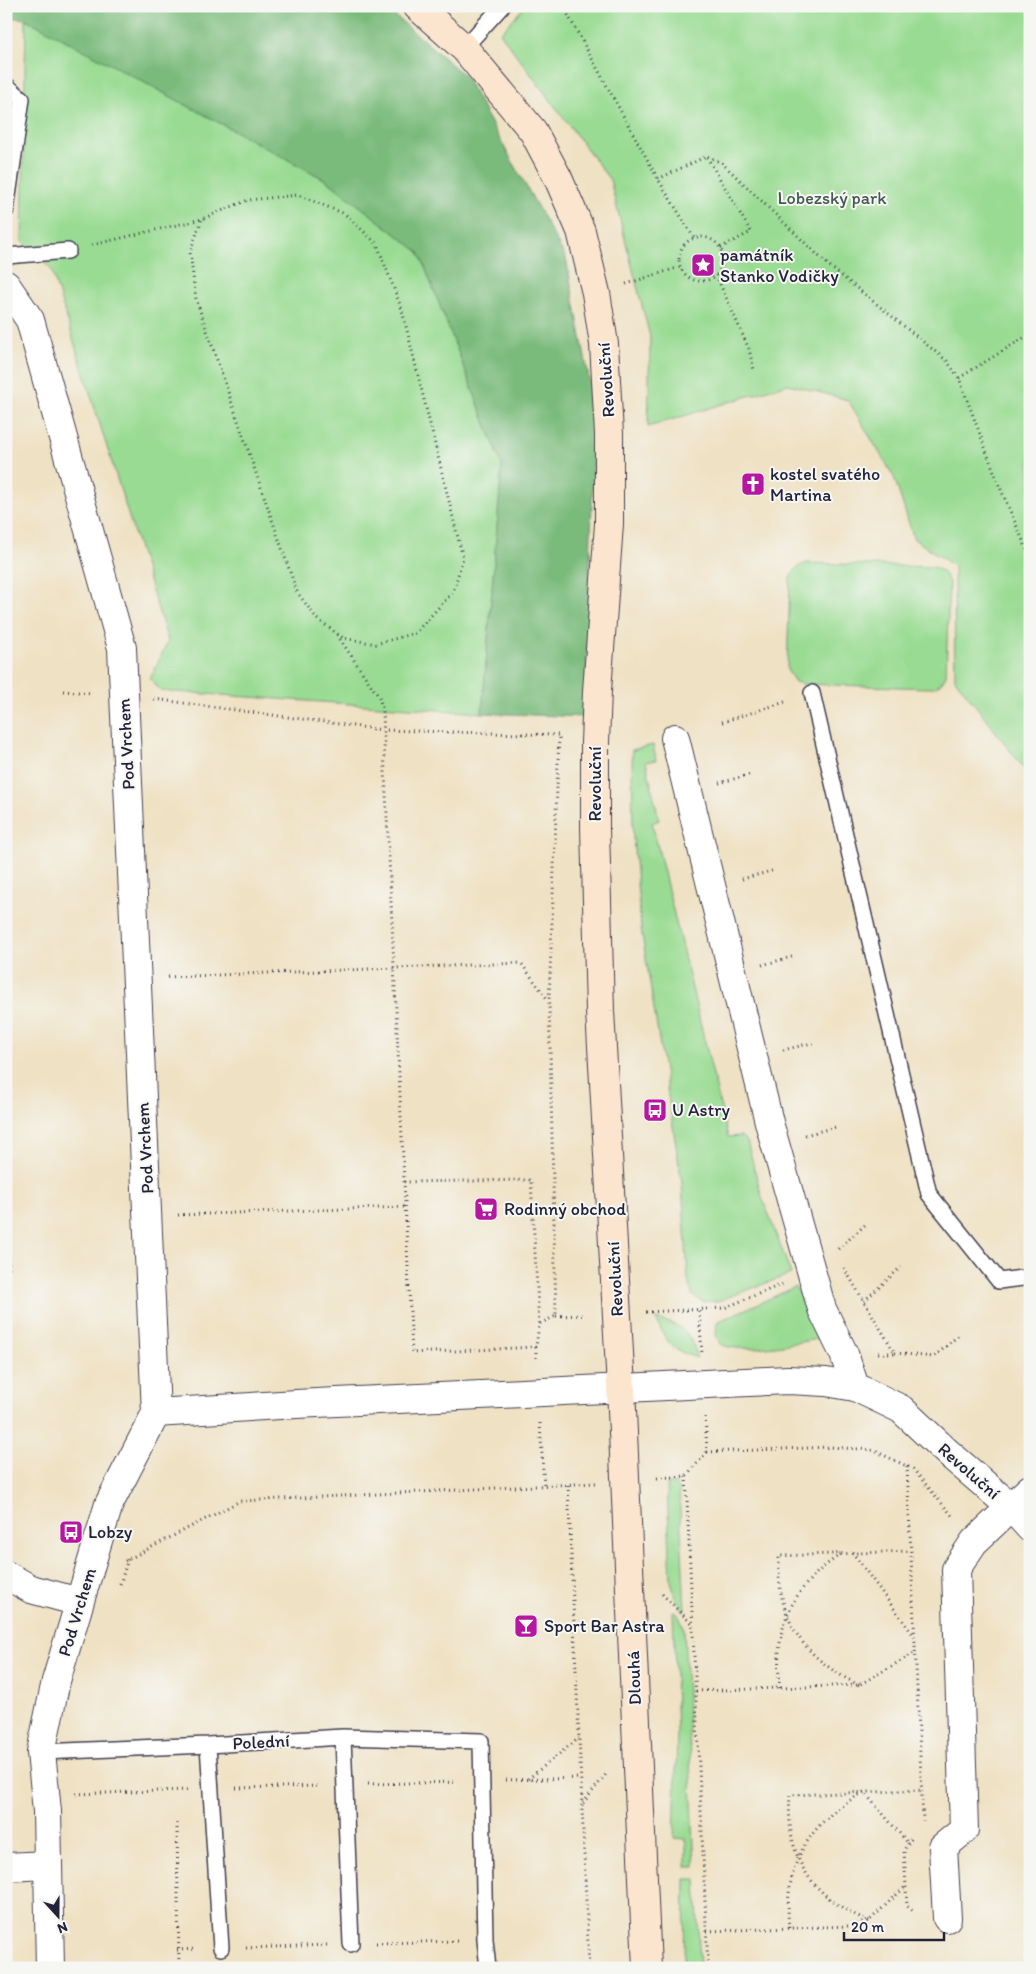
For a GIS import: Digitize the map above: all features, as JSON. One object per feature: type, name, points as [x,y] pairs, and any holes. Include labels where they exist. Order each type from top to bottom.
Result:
[{"type":"street","name":"Revoluční","points":[[417,6],[464,48],[532,131],[558,178],[581,231],[596,293],[604,344],[609,434],[609,524],[597,691],[595,820],[600,1011],[621,1388],[788,1380],[826,1382],[854,1387],[902,1409],[948,1453],[1020,1498],[1030,1528]]},
{"type":"street","name":"Pod Vrchem","points":[[6,285],[30,320],[122,648],[156,1413],[109,1504],[56,1681],[40,1752],[47,1811],[50,1968]]},
{"type":"street","points":[[675,738],[770,1126],[822,1309],[844,1354],[854,1387]]},
{"type":"street","points":[[156,1413],[621,1388]]},
{"type":"street","name":"Dlouhá","points":[[621,1388],[647,1968]]},
{"type":"street","points":[[947,1918],[943,1847],[964,1830],[956,1569],[974,1542],[1020,1498]]},
{"type":"street","points":[[6,1575],[31,1589],[83,1592]]},
{"type":"street","points":[[6,1867],[47,1865]]},
{"type":"lane","points":[[464,48],[502,6]]},
{"type":"lane","points":[[6,86],[22,99],[6,210]]},
{"type":"lane","points":[[6,256],[68,251]]},
{"type":"lane","points":[[812,693],[929,1194],[999,1281],[1030,1277]]},
{"type":"lane","points":[[343,1737],[350,1944]]},
{"type":"lane","name":"Polední","points":[[40,1752],[343,1737],[481,1740],[482,1781]]},
{"type":"lane","points":[[208,1745],[221,1948]]},
{"type":"lane","points":[[482,1781],[485,1940],[488,1968]]},
{"type":"path","points":[[563,6],[658,179],[694,238]]},
{"type":"path","points":[[658,179],[707,156]]},
{"type":"path","points":[[707,156],[751,232],[720,248]]},
{"type":"path","points":[[707,156],[722,163],[827,264],[947,361],[959,378],[999,485],[1030,557]]},
{"type":"path","points":[[68,251],[202,219],[248,200],[298,195],[345,214],[377,244],[402,310],[463,558],[453,592],[415,633],[376,644],[343,638],[317,619],[297,592],[196,299],[190,252],[202,219]]},
{"type":"path","points":[[694,238],[709,239],[720,248],[722,262],[716,275],[710,279],[696,281],[689,278],[680,267],[680,253],[683,247],[694,238]]},
{"type":"path","points":[[624,284],[680,267]]},
{"type":"path","points":[[716,275],[749,349],[754,370]]},
{"type":"path","points":[[959,378],[1030,334]]},
{"type":"path","points":[[335,632],[379,697],[383,711],[383,730],[405,1206],[412,1352],[536,1347],[538,1324],[531,1180],[404,1182]]},
{"type":"path","points":[[6,683],[11,683]]},
{"type":"path","points":[[722,722],[812,693]]},
{"type":"path","points":[[123,695],[383,730],[559,736],[549,1000],[556,1316]]},
{"type":"path","points":[[137,979],[521,963],[549,1000]]},
{"type":"path","points":[[6,1203],[9,1272],[6,1272]]},
{"type":"path","points":[[148,1216],[405,1206]]},
{"type":"path","points":[[538,1324],[556,1316],[724,1308],[812,1273],[865,1226]]},
{"type":"path","points":[[864,1301],[901,1267]]},
{"type":"path","points":[[895,1353],[934,1357],[960,1334]]},
{"type":"path","points":[[707,1452],[831,1447],[874,1450],[913,1470],[974,1542]]},
{"type":"path","points":[[907,1466],[924,1820],[919,1828]]},
{"type":"path","points":[[686,1476],[708,1968]]},
{"type":"path","points":[[83,1592],[240,1501],[568,1485],[625,1480]]},
{"type":"path","points":[[568,1485],[590,1968]]},
{"type":"path","points":[[859,1685],[838,1675],[819,1661],[803,1644],[790,1625],[780,1591],[779,1556],[911,1550]]},
{"type":"path","points":[[852,1552],[915,1638]]},
{"type":"path","points":[[780,1688],[777,1665],[779,1644],[793,1603],[814,1575],[826,1564],[844,1553]]},
{"type":"path","points":[[696,1691],[859,1685],[916,1652]]},
{"type":"path","points":[[527,1780],[580,1737]]},
{"type":"path","points":[[68,1794],[581,1778]]},
{"type":"path","points":[[869,1921],[848,1912],[830,1900],[814,1884],[798,1858],[790,1831],[790,1794],[923,1790]]},
{"type":"path","points":[[864,1792],[908,1843]]},
{"type":"path","points":[[789,1928],[787,1910],[789,1892],[798,1858],[810,1837],[825,1818],[844,1803],[864,1792]]},
{"type":"path","points":[[177,1823],[178,1968]]},
{"type":"path","points":[[914,1835],[904,1850],[907,1906],[923,1919],[947,1918]]},
{"type":"path","points":[[707,1931],[850,1926],[869,1921],[906,1886]]},
{"type":"green space","points":[[6,6],[384,6],[465,76],[566,258],[595,410],[585,717],[482,713],[502,465],[419,252],[326,180],[26,19],[6,17]]},
{"type":"green space","name":"Lobezský park","points":[[525,6],[1030,6],[1030,776],[955,679],[954,566],[914,539],[894,477],[848,400],[788,384],[648,427],[650,337],[610,180],[500,33]]},
{"type":"green space","points":[[26,19],[326,180],[419,252],[502,465],[482,713],[161,691],[150,679],[168,641],[51,269],[22,242]]},
{"type":"green space","points":[[807,563],[934,567],[943,573],[949,583],[946,675],[942,682],[930,688],[803,684],[795,682],[787,670],[790,578],[797,568]]},
{"type":"green space","points":[[653,745],[656,760],[646,762],[659,820],[652,823],[728,1137],[741,1136],[747,1141],[762,1197],[791,1274],[718,1301],[703,1302],[692,1295],[688,1279],[682,1183],[641,928],[633,838],[632,750]]},
{"type":"green space","points":[[795,1287],[823,1338],[755,1348],[729,1347],[720,1344],[716,1335],[717,1322]]},
{"type":"green space","points":[[656,1319],[672,1324],[684,1331],[692,1341],[697,1358],[681,1352],[670,1344]]},
{"type":"green space","points":[[667,1484],[675,1484],[679,1489],[685,1610],[683,1611],[675,1597],[671,1581]]},
{"type":"green space","points":[[673,1611],[677,1612],[684,1628],[695,1867],[686,1867],[686,1839],[674,1838],[677,1736]]},
{"type":"green space","points":[[685,1879],[696,1879],[700,1968],[684,1968]]},
{"type":"place","name":"památník Stanko Vodičky","points":[[703,265]]},
{"type":"place","name":"kostel svatého Martina","points":[[753,484]]},
{"type":"place","name":"U Astry","points":[[655,1110]]},
{"type":"place","name":"Rodinný obchod","points":[[486,1209]]},
{"type":"place","name":"Lobzy","points":[[71,1532]]},
{"type":"place","name":"Sport Bar Astra","points":[[526,1626]]}]
